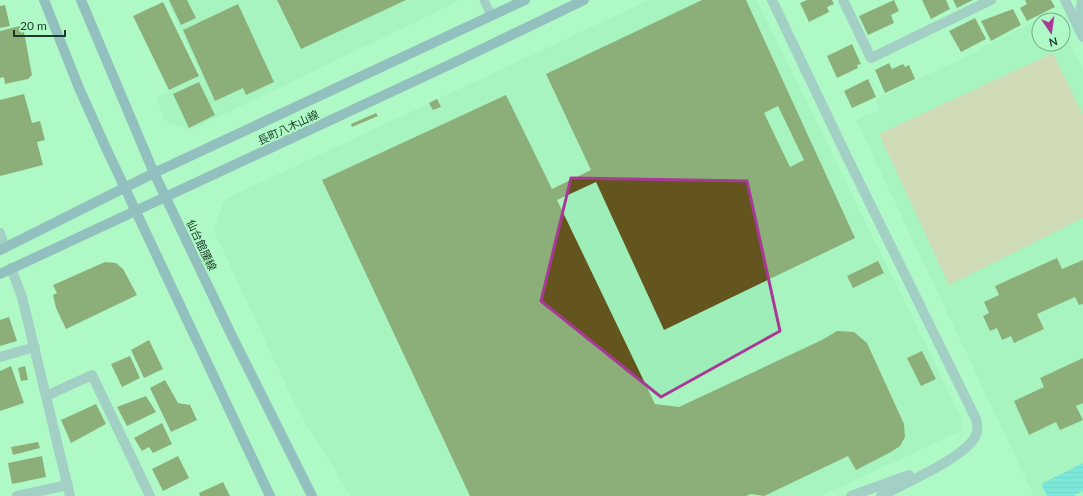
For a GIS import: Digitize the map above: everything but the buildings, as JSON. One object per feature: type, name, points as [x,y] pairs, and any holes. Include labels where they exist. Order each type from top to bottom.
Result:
[{"type":"street","points":[[44,0],[79,88],[270,496]]},
{"type":"street","name":"仙台館腰線","points":[[81,0],[165,197],[231,334],[312,496]]},
{"type":"street","name":"長町八木山線","points":[[0,274],[449,65],[584,0]]},
{"type":"street","points":[[772,0],[847,157],[913,287],[976,418],[977,430],[968,445],[943,463],[881,496]]},
{"type":"street","points":[[843,0],[871,58],[990,0]]},
{"type":"street","points":[[1065,0],[1083,37]]},
{"type":"street","points":[[1078,27],[1082,0]]},
{"type":"street","points":[[0,233],[3,249],[154,173],[521,1]]},
{"type":"street","points":[[11,268],[22,297],[35,347],[70,496]]},
{"type":"street","points":[[0,358],[35,347]]},
{"type":"street","points":[[46,396],[92,375],[150,496]]},
{"type":"street","points":[[851,496],[943,463]]},
{"type":"street","points":[[16,496],[68,485]]},
{"type":"lane","points":[[484,0],[491,15]]},
{"type":"highlighted area","points":[[571,178],[747,181],[780,331],[661,397],[541,301]]},
{"type":"shaded area","points":[[167,0],[461,0],[192,130],[165,121],[156,97],[201,76]]},
{"type":"shaded area","points":[[649,0],[757,0],[963,421],[961,431],[821,496],[351,496],[297,409],[213,229],[225,199]]},
{"type":"shaded area","points":[[1031,23],[1031,52],[1071,52],[1071,45],[1083,70],[1083,496],[1034,496],[856,120],[879,110],[875,100],[959,60]]},
{"type":"shaded area","points":[[1053,53],[1083,115],[1083,218],[949,285],[879,134]]},
{"type":"water","points":[[1083,463],[1083,491],[1073,496],[1047,496],[1041,484]]}]
